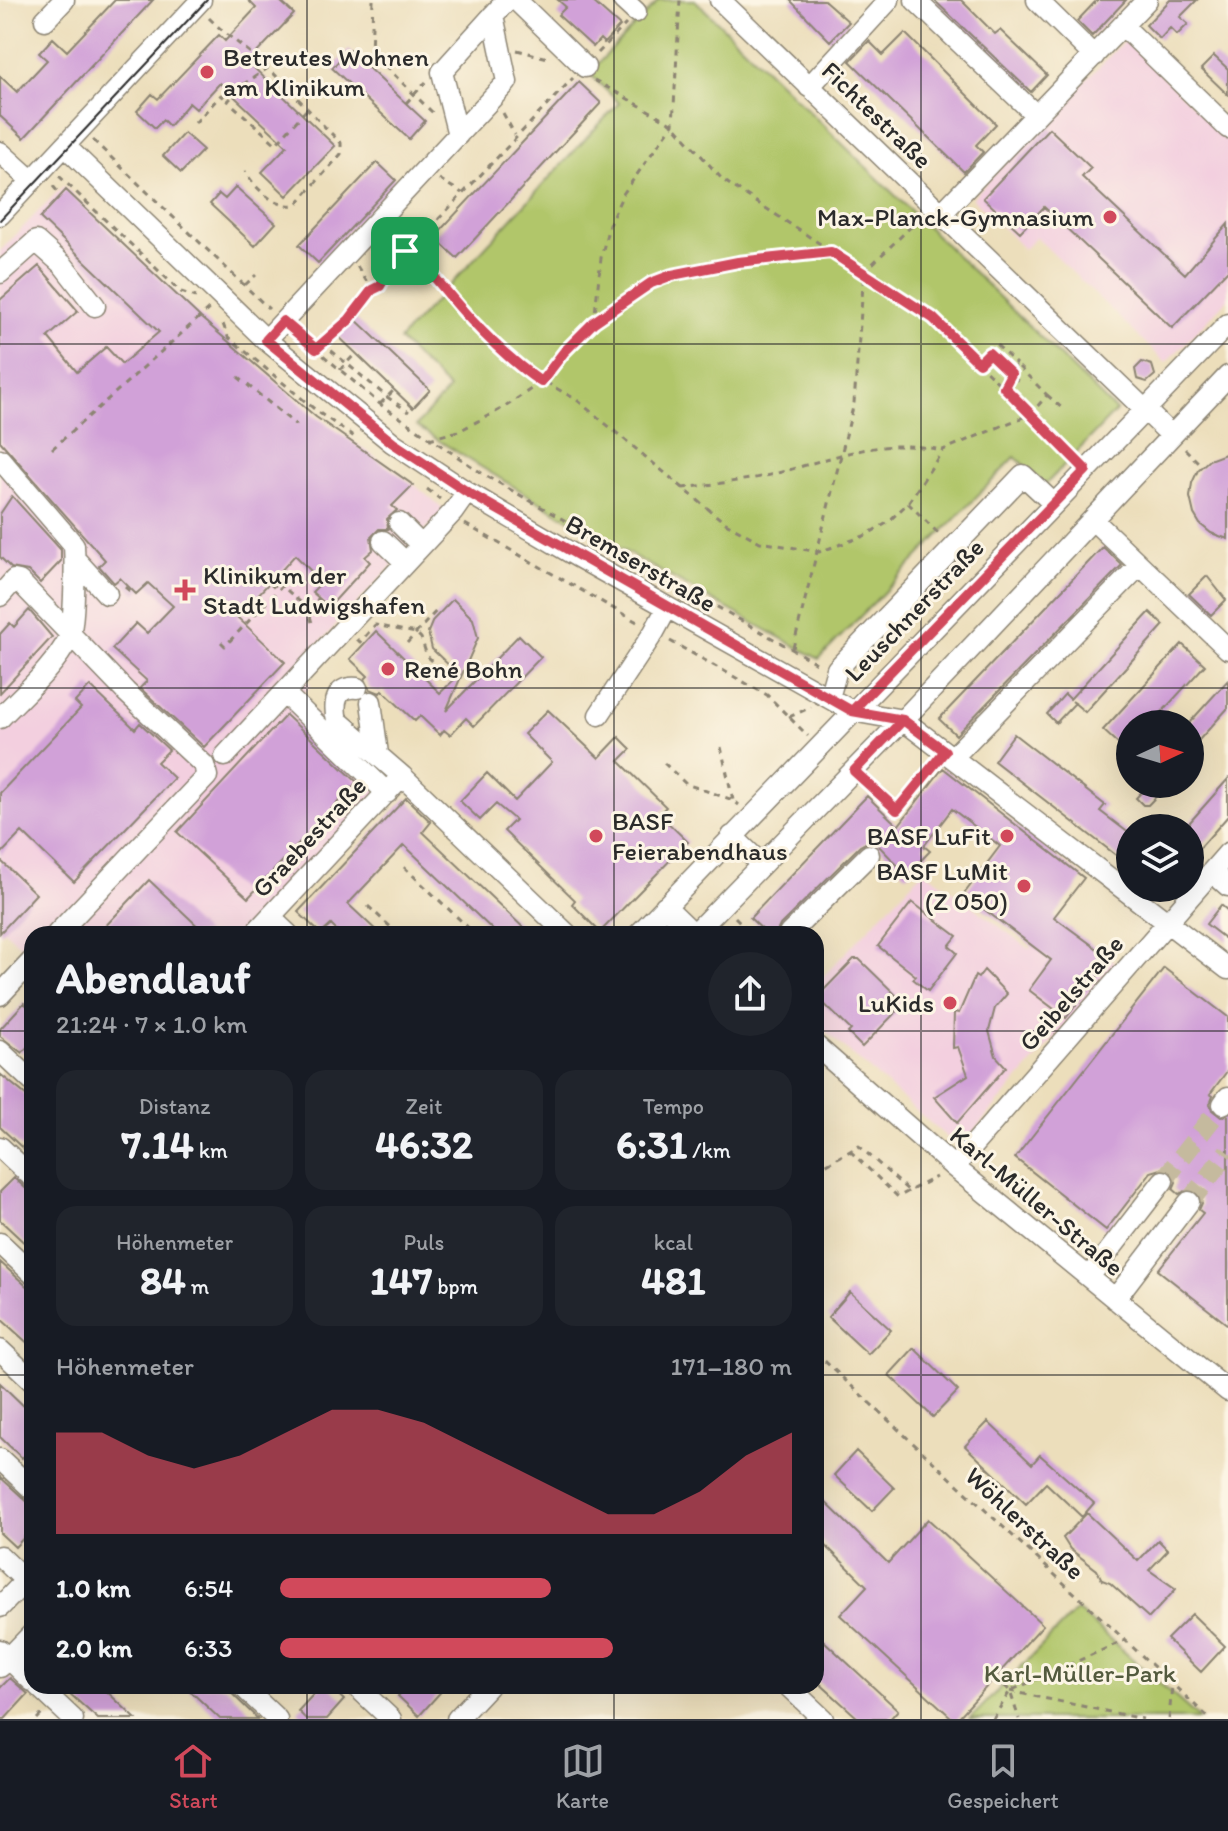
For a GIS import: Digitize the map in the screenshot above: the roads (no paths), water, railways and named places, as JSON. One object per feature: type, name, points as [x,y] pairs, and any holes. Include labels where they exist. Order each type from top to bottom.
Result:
[{"type":"street","points":[[45,20],[64,0]]},
{"type":"street","points":[[458,135],[442,72],[507,0]]},
{"type":"street","points":[[516,0],[582,69]]},
{"type":"street","name":"Fichtestraße","points":[[720,0],[1178,442]]},
{"type":"street","points":[[809,87],[889,0]]},
{"type":"street","points":[[915,0],[1036,115]]},
{"type":"street","points":[[1037,0],[1094,56]]},
{"type":"street","points":[[937,210],[1036,115],[1147,0]]},
{"type":"street","points":[[0,215],[198,3]]},
{"type":"street","points":[[266,340],[507,82],[493,15]]},
{"type":"street","points":[[1123,26],[1228,128]]},
{"type":"street","name":"Bremserstraße","points":[[65,146],[266,340],[384,436],[467,492],[852,711],[903,720],[1228,969]]},
{"type":"street","points":[[0,152],[32,181]]},
{"type":"street","points":[[0,273],[36,241],[63,265],[95,306]]},
{"type":"street","name":"Leuschnerstraße","points":[[646,926],[1053,503],[1145,410],[1223,338]]},
{"type":"street","points":[[702,926],[1094,521],[1178,442],[1228,376]]},
{"type":"street","points":[[0,459],[74,545],[75,559],[70,635],[55,659],[0,718]]},
{"type":"street","points":[[829,698],[837,669],[1023,475],[1053,503]]},
{"type":"street","points":[[225,756],[453,512],[467,492]]},
{"type":"street","points":[[1094,521],[1228,649]]},
{"type":"street","points":[[399,523],[421,545]]},
{"type":"street","points":[[383,541],[405,562]]},
{"type":"street","points":[[75,559],[117,594]]},
{"type":"street","points":[[949,754],[1140,565]]},
{"type":"street","points":[[0,596],[14,580],[19,581],[204,765],[207,776],[65,926]]},
{"type":"street","points":[[599,715],[667,608]]},
{"type":"street","points":[[378,754],[364,695],[349,688],[338,694],[334,706],[337,720],[402,776],[559,926]]},
{"type":"street","points":[[284,693],[387,793]]},
{"type":"street","name":"Graebestraße","points":[[262,926],[402,776]]},
{"type":"street","points":[[732,836],[761,864]]},
{"type":"street","name":"Geibelstraße","points":[[954,1167],[1228,853]]},
{"type":"street","points":[[797,926],[869,855]]},
{"type":"street","points":[[1212,872],[1228,886]]},
{"type":"street","points":[[665,906],[686,926]]},
{"type":"street","points":[[270,917],[280,926]]},
{"type":"street","points":[[0,995],[24,972]]},
{"type":"street","points":[[0,1051],[24,1074]]},
{"type":"street","name":"Karl-Müller-Straße","points":[[824,1053],[954,1167],[1228,1391]]},
{"type":"street","points":[[0,1147],[24,1170]]},
{"type":"street","points":[[1089,1277],[1163,1181]]},
{"type":"street","points":[[1115,1299],[1189,1202]]},
{"type":"street","points":[[0,1243],[24,1266]]},
{"type":"street","points":[[0,1350],[24,1372]]},
{"type":"street","points":[[0,1459],[24,1482]]},
{"type":"street","points":[[0,1556],[24,1573]]},
{"type":"street","points":[[0,1607],[24,1582]]},
{"type":"street","points":[[24,1641],[3,1659],[24,1675]]},
{"type":"street","points":[[46,1694],[73,1719]]},
{"type":"street","points":[[250,1694],[277,1719]]},
{"type":"street","points":[[360,1694],[369,1712],[391,1719]]},
{"type":"street","points":[[457,1719],[476,1694]]},
{"type":"street","points":[[796,1694],[822,1719]]},
{"type":"tunnel","points":[[1163,1181],[1223,1104]]},
{"type":"tunnel","points":[[1189,1202],[1228,1152]]},
{"type":"tram line","points":[[0,220],[207,0]]},
{"type":"place","name":"Betreutes Wohnen am Klinikum","points":[[207,72]]},
{"type":"place","name":"Max-Planck-Gymnasium","points":[[1110,217]]},
{"type":"place","name":"Klinikum der Stadt Ludwigshafen","points":[[185,590]]},
{"type":"place","name":"René Bohn","points":[[388,669]]},
{"type":"place","name":"BASF Feierabendhaus","points":[[596,836]]},
{"type":"place","name":"BASF LuFit","points":[[1007,836]]},
{"type":"place","name":"BASF LuMit (Z 050)","points":[[1024,886]]},
{"type":"place","name":"LuKids","points":[[950,1003]]},
{"type":"park label","name":"Karl-Müller-Park","points":[[1080,1673]]}]
